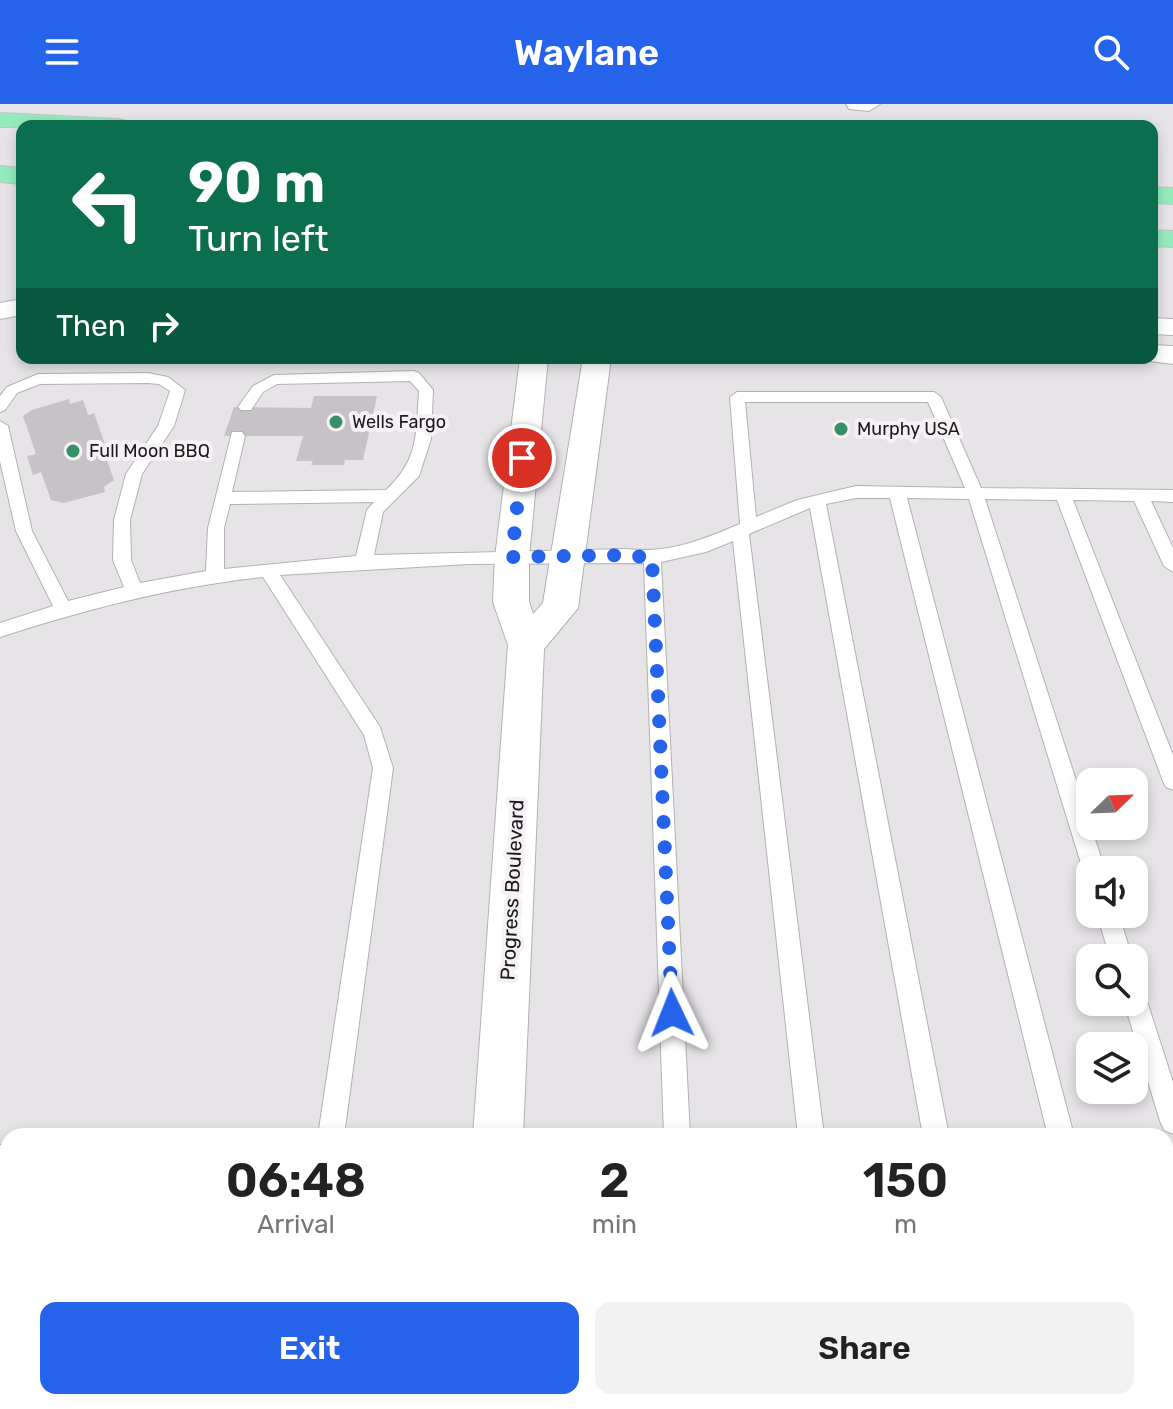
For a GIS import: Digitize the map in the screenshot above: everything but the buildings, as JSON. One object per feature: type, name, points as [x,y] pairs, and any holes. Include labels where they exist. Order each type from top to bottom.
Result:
[{"type":"street","points":[[857,104],[869,104]]},
{"type":"street","name":"Progress Boulevard","points":[[498,1128],[526,645],[511,602],[512,557],[533,364]]},
{"type":"street","points":[[526,645],[560,608],[596,364]]},
{"type":"lane","points":[[246,407],[258,389],[274,380],[414,376],[426,390],[423,439],[411,476],[375,510],[364,561]]},
{"type":"lane","points":[[0,407],[12,390],[38,379],[148,378],[163,380],[178,390],[166,426],[134,474],[122,520],[122,560],[135,592]]},
{"type":"lane","points":[[810,1128],[744,530],[737,397],[934,397],[975,493],[1090,856]]},
{"type":"lane","points":[[0,426],[24,531],[64,610]]},
{"type":"lane","points":[[215,574],[216,528],[237,436]]},
{"type":"lane","points":[[0,630],[64,610],[215,574],[364,561],[568,556],[652,558],[700,548],[817,501],[856,492],[1173,496]]},
{"type":"lane","points":[[897,492],[1059,1128]]},
{"type":"lane","points":[[1063,495],[1173,781]]},
{"type":"lane","points":[[223,498],[390,496]]},
{"type":"lane","points":[[1140,496],[1173,566]]},
{"type":"lane","points":[[817,501],[935,1128]]},
{"type":"lane","points":[[652,558],[677,1128]]},
{"type":"lane","points":[[268,570],[373,733],[383,768],[332,1128]]},
{"type":"lane","points":[[1140,1016],[1173,1121]]},
{"type":"place","name":"Wells Fargo","points":[[336,422]]},
{"type":"place","name":"Murphy USA","points":[[841,429]]},
{"type":"place","name":"Full Moon BBQ","points":[[73,451]]},
{"type":"route","points":[[522,458],[512,557],[626,555],[652,558],[672,1013]]}]
